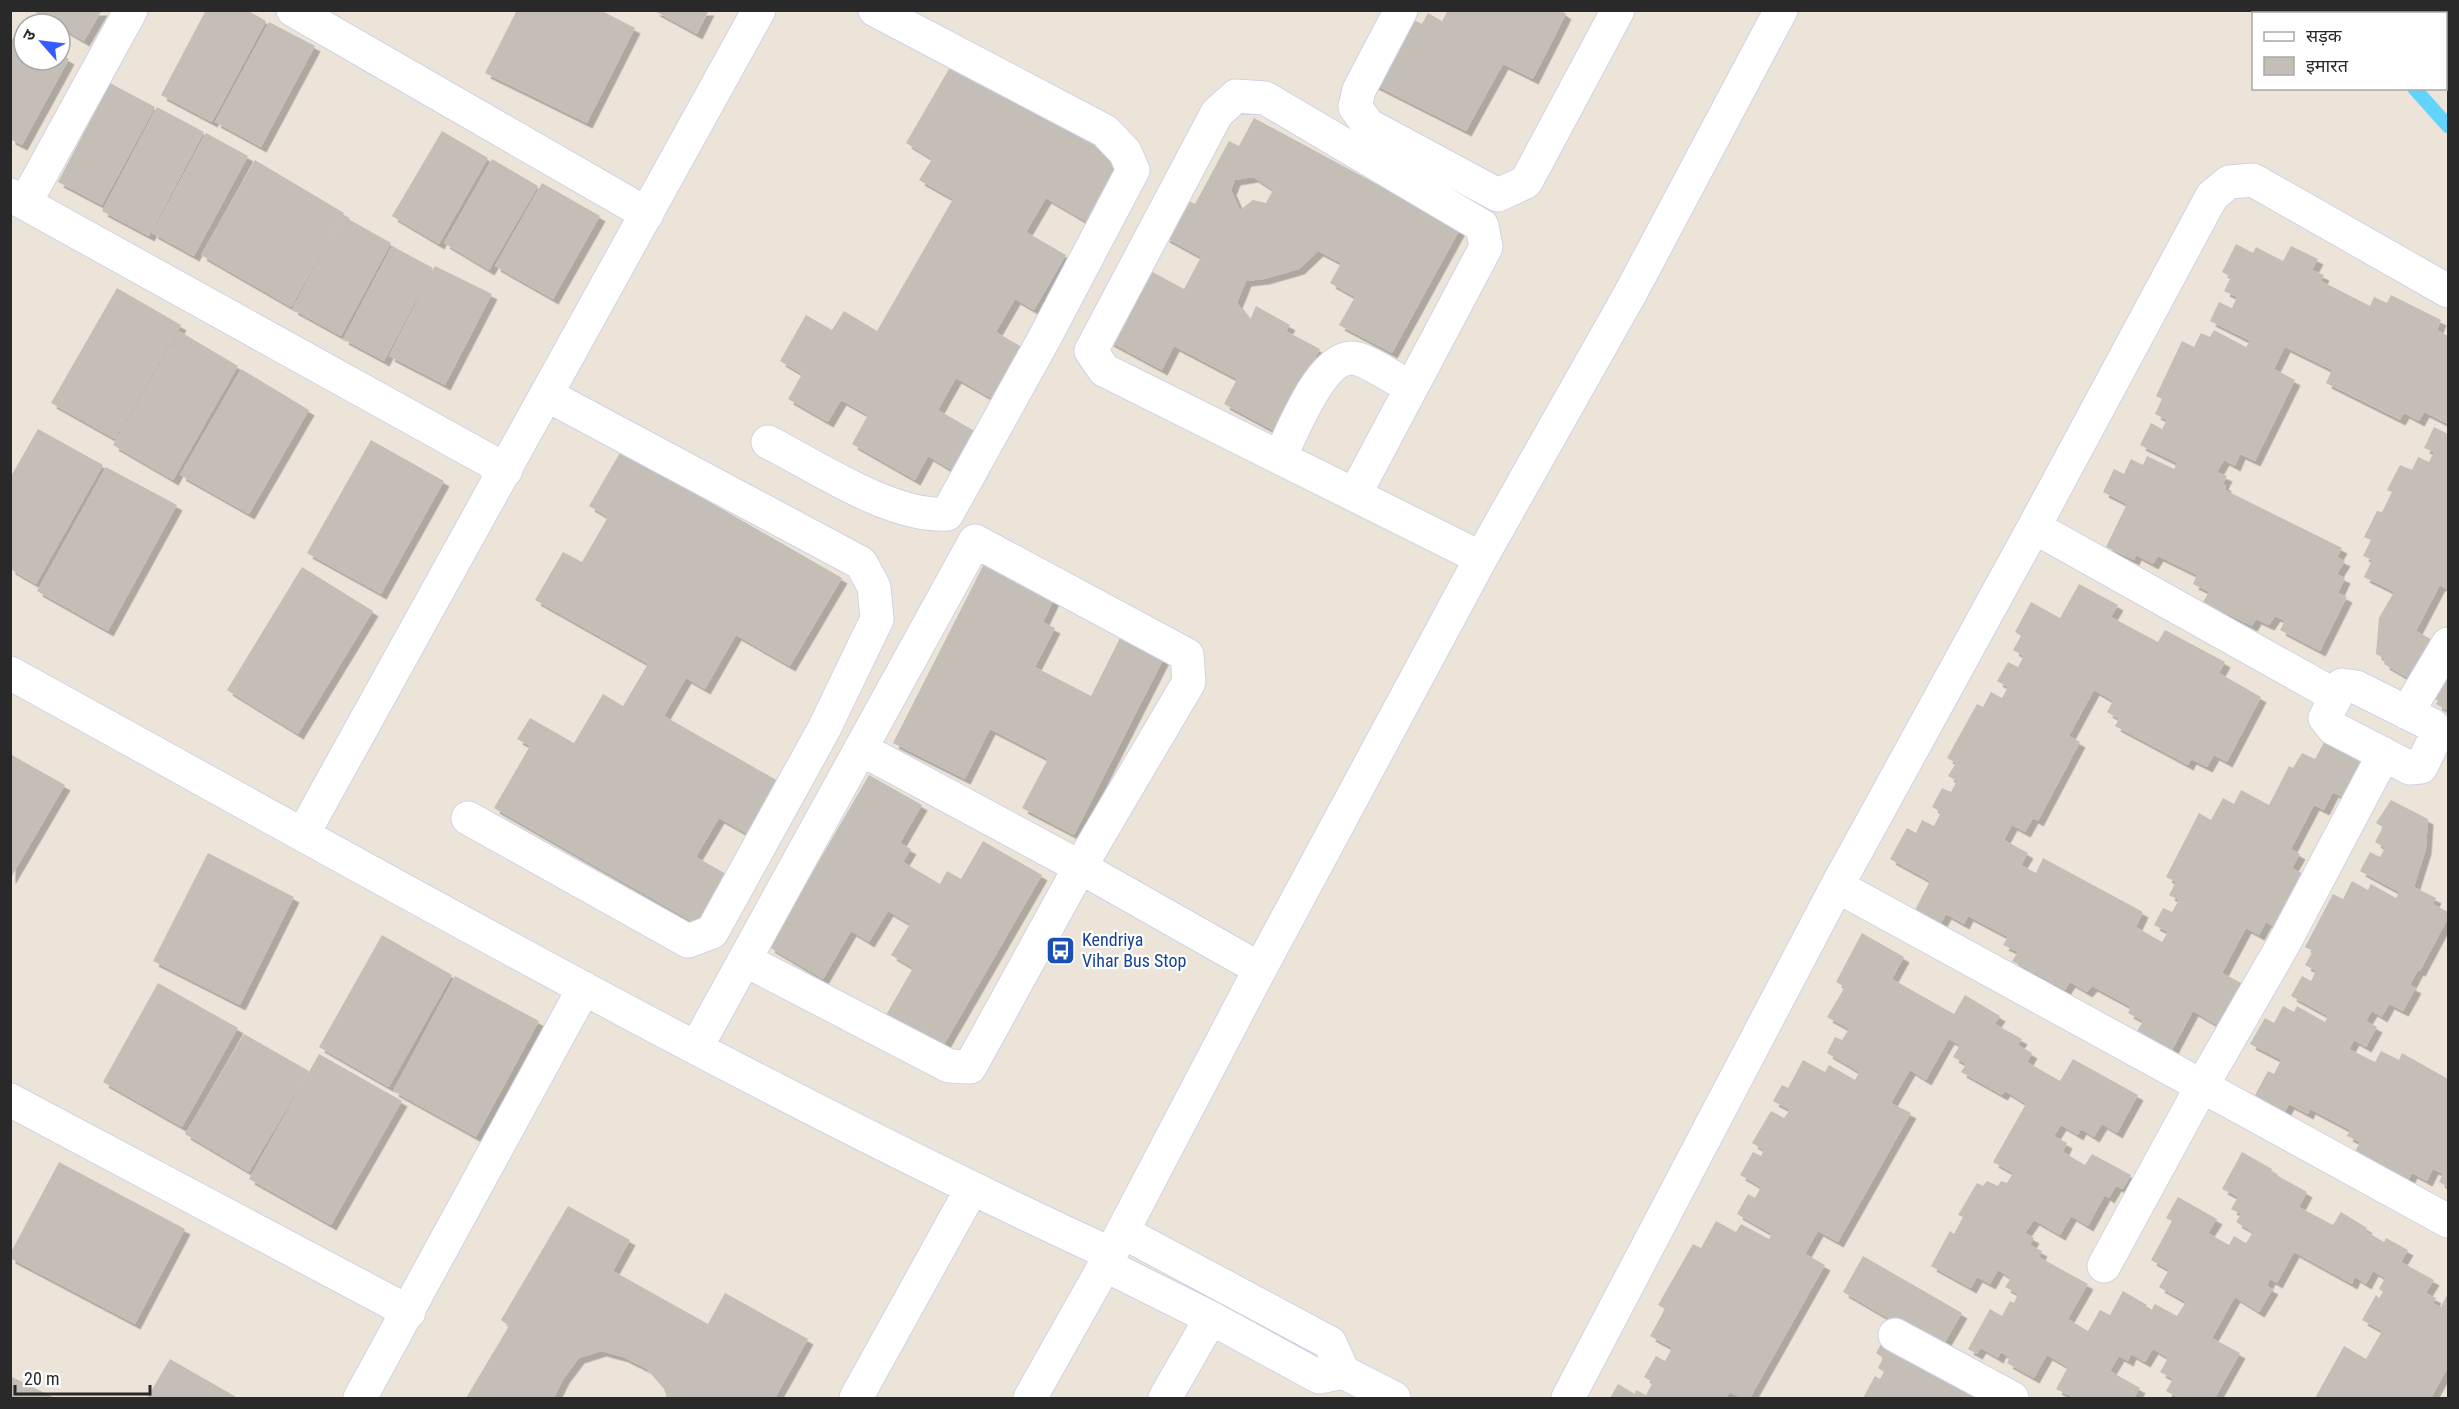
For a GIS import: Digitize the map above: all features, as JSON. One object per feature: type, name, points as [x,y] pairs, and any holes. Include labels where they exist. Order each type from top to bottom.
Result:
[{"type":"street","points":[[131,10],[18,200],[506,470]]},
{"type":"street","points":[[294,10],[647,214]]},
{"type":"street","points":[[303,834],[759,10]]},
{"type":"street","points":[[768,441],[879,500],[931,515],[947,514],[1044,339],[1133,170],[1125,152],[1105,131],[875,10]]},
{"type":"street","points":[[1401,10],[1359,90],[1355,108],[1368,125],[1498,195],[1526,182],[1618,10]]},
{"type":"street","points":[[1030,1398],[1113,1250],[1260,969],[1481,558],[1630,294],[1781,10]]},
{"type":"street","points":[[1355,494],[1486,246],[1482,226],[1265,98],[1236,96],[1217,113],[1091,351],[1104,370],[1481,558]]},
{"type":"street","points":[[1568,1398],[1837,886],[2212,196],[2229,182],[2253,180],[2448,291]]},
{"type":"street","points":[[1280,457],[1321,378],[1337,361],[1357,358],[1411,387]]},
{"type":"street","points":[[468,818],[688,940],[712,932],[824,729],[878,619],[874,587],[861,563],[547,395]]},
{"type":"street","points":[[2034,527],[2336,696]]},
{"type":"street","points":[[696,1048],[975,541],[1187,655],[1189,682],[1080,867],[970,1067],[949,1066],[745,960]]},
{"type":"street","points":[[2408,713],[2448,644]]},
{"type":"street","points":[[10,673],[584,988],[972,1190],[1330,1343],[1343,1372]]},
{"type":"street","points":[[2342,685],[2356,687],[2408,713],[2432,725],[2438,732],[2439,754],[2421,767],[2410,768],[2333,728],[2325,718],[2342,685]]},
{"type":"street","points":[[861,749],[1080,867],[1260,969]]},
{"type":"street","points":[[2104,1266],[2202,1086],[2283,945],[2384,754]]},
{"type":"street","points":[[1837,886],[2448,1221]]},
{"type":"street","points":[[360,1398],[584,988]]},
{"type":"street","points":[[15,1114],[409,1312]]},
{"type":"street","points":[[856,1398],[972,1190]]},
{"type":"street","points":[[1113,1250],[1211,1318],[1319,1377],[1343,1372],[1394,1398]]},
{"type":"street","points":[[1165,1398],[1211,1318]]},
{"type":"street","points":[[1895,1335],[2012,1398]]},
{"type":"building","points":[[32,10],[102,10],[84,41],[72,34],[72,12],[35,12]]},
{"type":"building","points":[[206,10],[247,10],[266,21],[212,122],[161,95]]},
{"type":"building","points":[[517,10],[600,10],[635,28],[587,123],[485,73]]},
{"type":"building","points":[[653,10],[709,10],[697,34]]},
{"type":"building","points":[[1448,10],[1560,10],[1566,14],[1533,79],[1503,64],[1466,131],[1373,84],[1408,17],[1422,24],[1428,13],[1442,21]]},
{"type":"building","points":[[269,22],[315,46],[261,147],[215,122]]},
{"type":"building","points":[[12,40],[12,72],[62,72],[22,145],[10,139],[10,43]]},
{"type":"building","points":[[953,62],[1128,163],[1092,225],[1046,198],[1026,232],[1066,255],[1034,310],[1015,299],[996,332],[1022,347],[991,398],[956,378],[938,410],[978,433],[955,472],[928,456],[915,480],[852,444],[868,415],[841,400],[828,422],[788,399],[802,374],[780,361],[806,315],[832,330],[844,311],[877,331],[953,199],[919,180],[932,159],[906,143]]},
{"type":"building","points":[[110,83],[155,107],[102,205],[58,182]]},
{"type":"building","points":[[157,107],[204,132],[149,236],[102,211]]},
{"type":"building","points":[[1254,118],[1460,229],[1392,353],[1339,325],[1355,297],[1330,283],[1341,263],[1318,251],[1299,269],[1264,279],[1246,281],[1237,303],[1250,320],[1256,306],[1290,325],[1286,331],[1320,349],[1276,432],[1224,404],[1237,379],[1174,346],[1162,370],[1108,341],[1147,269],[1184,289],[1201,257],[1164,237],[1185,199],[1195,204],[1229,141],[1239,146]],"holes":[[[1253,177],[1273,190],[1266,203],[1253,200],[1240,210],[1231,190],[1235,180]]]},
{"type":"building","points":[[442,131],[488,158],[439,244],[392,216]]},
{"type":"building","points":[[206,133],[248,156],[194,256],[152,233]]},
{"type":"building","points":[[492,159],[538,186],[489,270],[444,243]]},
{"type":"building","points":[[255,160],[344,213],[291,307],[201,255]]},
{"type":"building","points":[[542,183],[600,216],[553,299],[495,266]]},
{"type":"building","points":[[343,216],[391,243],[341,336],[292,309]]},
{"type":"building","points":[[2236,244],[2253,253],[2256,247],[2283,261],[2291,246],[2318,259],[2312,270],[2324,275],[2321,281],[2370,306],[2374,297],[2387,303],[2391,295],[2441,320],[2437,330],[2448,336],[2448,424],[2424,412],[2419,421],[2404,413],[2400,420],[2326,383],[2332,370],[2285,347],[2274,369],[2295,380],[2255,461],[2240,454],[2235,466],[2224,460],[2217,472],[2227,476],[2223,484],[2226,486],[2225,490],[2342,548],[2337,557],[2345,561],[2337,574],[2345,578],[2338,593],[2347,597],[2320,651],[2280,630],[2285,621],[2275,616],[2269,625],[2256,619],[2252,626],[2203,602],[2209,592],[2193,584],[2197,575],[2158,556],[2153,564],[2136,555],[2134,560],[2106,547],[2127,504],[2103,492],[2114,469],[2124,474],[2131,459],[2143,465],[2147,456],[2174,469],[2177,463],[2140,445],[2151,423],[2162,429],[2167,420],[2155,414],[2162,399],[2156,396],[2182,341],[2194,347],[2201,333],[2210,337],[2214,330],[2246,347],[2250,341],[2210,321],[2219,302],[2232,308],[2237,297],[2224,291],[2231,277],[2222,272]]},
{"type":"building","points":[[392,246],[433,268],[384,361],[343,339]]},
{"type":"building","points":[[435,266],[492,294],[445,385],[389,356]]},
{"type":"building","points":[[117,288],[181,325],[115,439],[51,403]]},
{"type":"building","points":[[179,331],[238,366],[173,480],[113,445]]},
{"type":"building","points":[[241,369],[309,410],[249,514],[180,475]]},
{"type":"building","points":[[2434,427],[2448,434],[2448,590],[2440,585],[2416,631],[2438,643],[2413,681],[2384,664],[2385,659],[2376,654],[2379,618],[2394,592],[2364,577],[2372,560],[2363,556],[2371,540],[2364,537],[2377,511],[2382,512],[2392,492],[2387,490],[2400,465],[2412,470],[2418,457],[2429,462],[2434,452],[2424,448]]},
{"type":"building","points":[[38,429],[103,465],[36,584],[10,569],[10,478]]},
{"type":"building","points":[[371,440],[444,481],[381,594],[307,553]]},
{"type":"building","points":[[621,451],[842,578],[790,666],[736,635],[705,689],[686,678],[664,716],[780,782],[749,835],[719,818],[696,857],[726,874],[698,925],[494,808],[530,746],[517,739],[530,718],[574,743],[603,694],[623,706],[648,664],[535,600],[563,552],[582,562],[608,517],[589,506]]},
{"type":"building","points":[[106,467],[177,505],[108,631],[37,591]]},
{"type":"building","points":[[986,560],[1056,595],[1043,622],[1055,628],[1035,667],[1091,696],[1124,630],[1167,652],[1074,835],[1022,808],[1048,759],[990,729],[965,779],[893,743]]},
{"type":"building","points":[[302,567],[373,611],[298,734],[227,690]]},
{"type":"building","points":[[2079,584],[2118,605],[2111,617],[2158,642],[2165,630],[2225,662],[2219,673],[2261,697],[2227,762],[2214,755],[2207,767],[2191,759],[2188,765],[2115,726],[2119,719],[2107,712],[2113,701],[2094,690],[2069,736],[2080,742],[2038,821],[2033,818],[2025,832],[2012,825],[2004,840],[2028,853],[2021,865],[2036,873],[2043,858],[2143,912],[2136,927],[2162,942],[2168,932],[2154,925],[2163,908],[2172,912],[2179,900],[2169,895],[2176,882],[2166,877],[2199,813],[2211,820],[2223,798],[2234,804],[2241,790],[2269,805],[2289,766],[2293,768],[2302,753],[2315,759],[2327,737],[2367,757],[2345,799],[2333,792],[2324,810],[2314,805],[2291,849],[2300,854],[2292,868],[2305,875],[2276,928],[2266,922],[2259,935],[2246,928],[2222,973],[2245,985],[2222,1028],[2193,1011],[2171,1052],[2136,1033],[2143,1021],[2128,1013],[2131,1007],[2092,986],[2087,992],[2070,982],[2065,990],[2012,961],[2018,952],[2003,945],[2008,937],[1968,916],[1964,924],[1946,914],[1941,923],[1915,910],[1930,881],[1890,859],[1907,828],[1916,833],[1922,820],[1934,826],[1941,812],[1932,807],[1942,788],[1951,792],[1957,781],[1948,776],[1956,763],[1947,758],[1977,704],[1983,707],[1991,692],[2002,698],[2008,687],[1997,681],[2008,662],[2018,667],[2024,656],[2013,650],[2021,636],[2015,632],[2031,602],[2060,618]]},
{"type":"building","points":[[2447,675],[2448,711],[2436,704],[2438,701],[2434,698]]},
{"type":"building","points":[[10,754],[65,785],[10,879]]},
{"type":"building","points":[[869,775],[922,805],[900,843],[911,849],[903,862],[940,884],[947,871],[961,879],[983,841],[1042,875],[942,1048],[886,1015],[913,968],[891,955],[910,924],[888,911],[869,942],[851,931],[823,979],[769,947]]},
{"type":"building","points":[[2391,800],[2428,819],[2426,849],[2414,887],[2436,898],[2433,904],[2448,912],[2448,918],[2410,985],[2416,988],[2403,1011],[2389,1004],[2382,1017],[2372,1011],[2366,1021],[2377,1027],[2366,1047],[2354,1040],[2349,1049],[2375,1062],[2381,1051],[2399,1060],[2402,1053],[2448,1079],[2448,1187],[2439,1182],[2443,1174],[2433,1169],[2427,1181],[2412,1173],[2408,1181],[2355,1152],[2360,1142],[2347,1136],[2350,1130],[2310,1109],[2308,1114],[2289,1104],[2284,1113],[2254,1097],[2268,1071],[2274,1074],[2281,1060],[2250,1044],[2265,1018],[2274,1023],[2283,1006],[2294,1012],[2297,1006],[2325,1022],[2328,1016],[2291,996],[2302,976],[2311,981],[2316,971],[2305,965],[2313,951],[2305,947],[2333,894],[2343,899],[2352,881],[2368,890],[2371,884],[2396,898],[2399,892],[2360,871],[2370,852],[2380,857],[2385,848],[2375,842],[2383,827],[2376,823]]},
{"type":"building","points":[[208,853],[294,897],[240,1005],[153,961]]},
{"type":"building","points":[[1862,933],[1904,957],[1892,979],[1954,1014],[1965,995],[2000,1016],[1995,1024],[2022,1039],[2018,1045],[2032,1053],[2027,1062],[2060,1081],[2073,1059],[2138,1095],[2117,1133],[2102,1124],[2094,1137],[2081,1129],[2078,1135],[2061,1125],[2054,1136],[2067,1143],[2063,1152],[2085,1165],[2092,1154],[2131,1175],[2123,1189],[2116,1186],[2109,1198],[2105,1195],[2088,1226],[2071,1216],[2060,1235],[2034,1220],[2025,1233],[2034,1238],[2030,1245],[2042,1251],[2039,1257],[2088,1284],[2068,1319],[2088,1331],[2100,1310],[2110,1315],[2123,1291],[2147,1305],[2145,1308],[2151,1311],[2155,1304],[2177,1316],[2186,1302],[2159,1287],[2169,1270],[2151,1260],[2172,1221],[2166,1218],[2178,1197],[2217,1219],[2208,1233],[2229,1245],[2234,1236],[2246,1243],[2253,1232],[2236,1222],[2241,1214],[2231,1209],[2238,1197],[2222,1189],[2242,1152],[2272,1169],[2271,1172],[2307,1192],[2299,1207],[2333,1225],[2341,1212],[2367,1228],[2365,1231],[2384,1242],[2386,1238],[2408,1250],[2401,1262],[2434,1280],[2426,1293],[2436,1298],[2433,1303],[2441,1307],[2448,1293],[2448,1367],[2431,1398],[2315,1398],[2344,1346],[2366,1359],[2382,1331],[2362,1320],[2376,1295],[2379,1298],[2383,1292],[2379,1289],[2385,1278],[2373,1271],[2366,1284],[2355,1277],[2352,1284],[2294,1252],[2277,1283],[2270,1279],[2267,1286],[2273,1289],[2259,1312],[2235,1297],[2212,1338],[2240,1353],[2215,1398],[2179,1398],[2166,1391],[2173,1379],[2160,1372],[2168,1358],[2153,1349],[2145,1362],[2131,1354],[2128,1361],[2119,1356],[2110,1371],[2140,1388],[2134,1398],[2074,1398],[2056,1389],[2068,1367],[2047,1355],[2034,1378],[2007,1363],[2010,1358],[2001,1352],[1998,1358],[1981,1348],[1977,1354],[1968,1349],[1990,1309],[2002,1316],[2010,1301],[2014,1303],[2018,1294],[2005,1287],[2011,1278],[1998,1270],[1990,1284],[1977,1277],[1971,1288],[1931,1266],[1950,1231],[1954,1234],[1963,1217],[1958,1215],[1977,1183],[1983,1186],[1987,1181],[1998,1186],[2001,1181],[2007,1183],[2013,1173],[1993,1162],[2026,1104],[2005,1091],[2002,1095],[1961,1072],[1966,1064],[1953,1057],[1960,1045],[1949,1039],[1926,1080],[1910,1070],[1891,1103],[1911,1113],[1838,1242],[1818,1231],[1805,1254],[1825,1265],[1750,1398],[1741,1398],[1730,1392],[1726,1398],[1610,1398],[1618,1384],[1635,1394],[1636,1390],[1646,1395],[1653,1382],[1644,1377],[1656,1356],[1665,1361],[1672,1348],[1650,1336],[1665,1309],[1658,1305],[1693,1244],[1701,1248],[1716,1221],[1736,1232],[1741,1224],[1769,1239],[1772,1234],[1737,1214],[1748,1194],[1755,1198],[1761,1187],[1740,1175],[1753,1152],[1761,1156],[1764,1150],[1752,1143],[1771,1111],[1784,1118],[1790,1110],[1773,1101],[1782,1085],[1788,1088],[1803,1060],[1825,1072],[1829,1065],[1855,1080],[1859,1072],[1827,1053],[1835,1037],[1842,1040],[1849,1029],[1827,1017],[1845,987],[1836,982]]},
{"type":"building","points":[[382,935],[452,975],[389,1087],[319,1047]]},
{"type":"building","points":[[455,976],[539,1021],[476,1137],[393,1091]]},
{"type":"building","points":[[158,983],[238,1028],[182,1127],[103,1082]]},
{"type":"building","points":[[244,1034],[309,1071],[249,1172],[185,1134]]},
{"type":"building","points":[[319,1054],[402,1101],[331,1225],[249,1179]]},
{"type":"building","points":[[59,1162],[185,1229],[135,1324],[10,1258],[10,1254]]},
{"type":"building","points":[[568,1206],[630,1240],[613,1271],[708,1324],[725,1293],[808,1339],[775,1398],[667,1398],[664,1389],[647,1369],[623,1357],[601,1351],[579,1358],[564,1378],[554,1398],[466,1398],[509,1326],[501,1320]]},
{"type":"building","points":[[1863,1256],[1962,1313],[1941,1349],[1843,1292]]},
{"type":"building","points":[[1885,1337],[1994,1398],[1863,1398],[1875,1376],[1880,1379],[1884,1372],[1878,1368],[1883,1358],[1876,1353]]},
{"type":"building","points":[[170,1359],[238,1398],[147,1398]]},
{"type":"building","points":[[10,1376],[55,1398],[10,1398]]},
{"type":"waterway","points":[[2416,90],[2448,126]]},
{"type":"place","name":"Kendriya Vihar Bus Stop","points":[[1061,950]]}]
